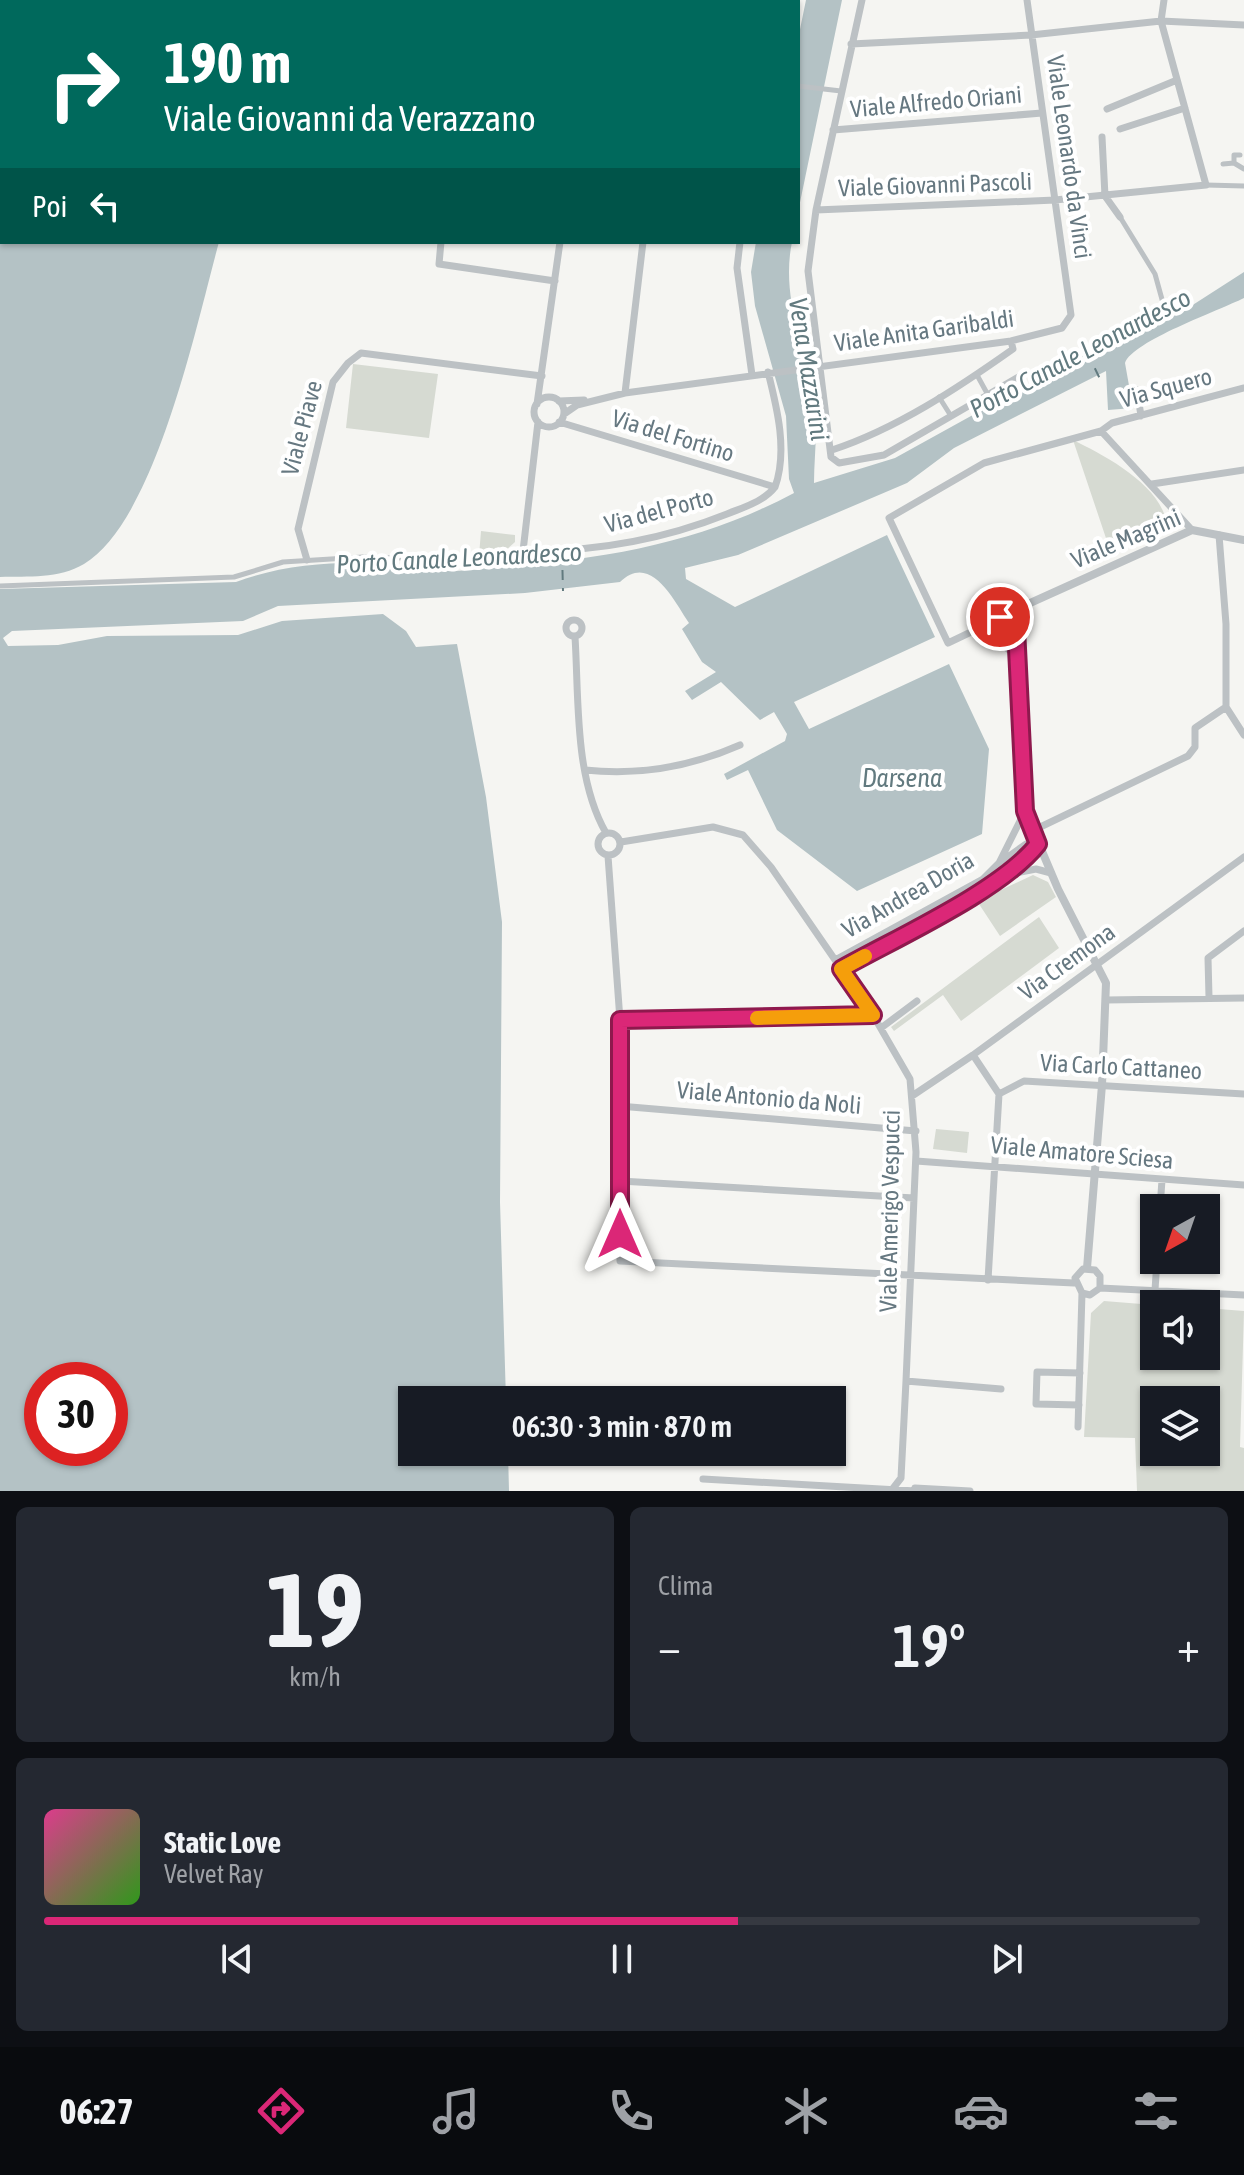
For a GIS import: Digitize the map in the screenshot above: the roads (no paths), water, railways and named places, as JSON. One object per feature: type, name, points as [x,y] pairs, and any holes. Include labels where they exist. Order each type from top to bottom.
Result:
[{"type":"street","points":[[862,0],[838,91],[808,271],[834,462],[884,455],[1027,372]]},
{"type":"street","name":"Viale Leonardo da Vinci","points":[[1027,0],[1069,320]]},
{"type":"street","points":[[1164,0],[1161,21],[1206,184],[1244,186]]},
{"type":"street","points":[[851,44],[1031,35],[1161,21],[1244,25]]},
{"type":"street","points":[[1107,109],[1177,80]]},
{"type":"street","points":[[800,86],[838,91]]},
{"type":"street","points":[[1120,129],[1185,108]]},
{"type":"street","name":"Viale Alfredo Oriani","points":[[833,130],[1042,113]]},
{"type":"street","points":[[1102,137],[1105,196],[1155,274],[1163,303]]},
{"type":"street","points":[[1234,163],[1234,155],[1240,155]]},
{"type":"street","points":[[1223,164],[1234,163],[1244,169]]},
{"type":"street","name":"Viale Giovanni Pascoli","points":[[816,210],[1055,200],[1206,184]]},
{"type":"street","points":[[441,244],[439,264],[555,281]]},
{"type":"street","points":[[523,551],[538,422],[534,413],[560,244]]},
{"type":"street","points":[[625,393],[643,244]]},
{"type":"street","points":[[740,244],[738,280],[752,375]]},
{"type":"street","name":"Viale Anita Garibaldi","points":[[556,399],[591,400],[809,366],[1011,341],[1049,334],[1069,320]]},
{"type":"street","points":[[832,450],[860,441],[977,375],[1013,349],[1011,341]]},
{"type":"street","name":"Viale Piave","points":[[307,560],[298,529],[303,501],[333,382],[348,363],[361,353],[542,376]]},
{"type":"street","points":[[768,372],[778,412],[781,463],[775,487]]},
{"type":"street","points":[[977,375],[988,395]]},
{"type":"street","points":[[538,422],[551,427],[564,414],[542,376]]},
{"type":"street","name":"Via Squero","points":[[1101,431],[1112,423],[1244,388]]},
{"type":"street","points":[[1137,390],[1141,416]]},
{"type":"street","points":[[938,397],[951,417]]},
{"type":"street","points":[[537,404],[544,398],[556,399]]},
{"type":"street","name":"Viale Anita Garibaldi","points":[[564,414],[591,400]]},
{"type":"street","name":"Via del Fortino","points":[[559,422],[775,487]]},
{"type":"street","points":[[1112,423],[1117,446]]},
{"type":"street","points":[[1101,431],[1192,530]]},
{"type":"street","name":"Viale Magrini","points":[[1101,431],[984,463],[889,518],[948,643],[971,635],[999,619],[1192,530],[1244,540]]},
{"type":"street","points":[[1152,484],[1244,470]]},
{"type":"street","name":"Via del Porto","points":[[0,586],[234,577],[271,564],[307,560],[363,557],[489,560],[523,551],[571,552],[681,531],[755,502],[775,487]]},
{"type":"street","points":[[1219,535],[1226,624],[1226,707],[1244,735]]},
{"type":"street","points":[[1011,636],[1027,606]]},
{"type":"street","points":[[1011,636],[993,637],[991,630],[999,619],[1011,620],[1025,811],[1051,873],[1106,983],[1096,1176],[1087,1268]]},
{"type":"street","name":"Viale Magrini","points":[[971,635],[993,637]]},
{"type":"street","points":[[575,637],[585,770],[597,817],[606,833]]},
{"type":"street","points":[[1032,831],[1188,756],[1195,747],[1195,728],[1226,707]]},
{"type":"street","points":[[585,770],[626,772],[701,762],[740,745]]},
{"type":"street","name":"Via Andrea Doria","points":[[999,863],[1025,811]]},
{"type":"street","name":"Viale Amerigo Vespucci","points":[[621,842],[713,827],[743,835],[771,867],[873,1015],[910,1079],[916,1131],[911,1277],[901,1478],[892,1489]]},
{"type":"street","points":[[606,833],[614,833],[621,842],[618,852],[608,856]]},
{"type":"street","points":[[606,833],[598,845],[608,856],[620,1020],[620,1261],[1074,1283],[1082,1293],[1078,1427]]},
{"type":"street","name":"Via Andrea Doria","points":[[835,960],[983,879],[1026,844],[1038,844]]},
{"type":"street","name":"Via Andrea Doria","points":[[841,969],[1005,876],[1038,844]]},
{"type":"street","name":"Via Cremona","points":[[912,1096],[1244,857]]},
{"type":"street","name":"Via Andrea Doria","points":[[1005,876],[1036,869],[1051,873]]},
{"type":"street","points":[[952,896],[956,905]]},
{"type":"street","points":[[1209,997],[1208,958],[1244,931]]},
{"type":"street","points":[[1106,1000],[1244,998]]},
{"type":"street","points":[[881,1028],[917,1001]]},
{"type":"street","points":[[620,1020],[873,1015]]},
{"type":"street","points":[[973,1055],[999,1094],[988,1280]]},
{"type":"street","name":"Via Carlo Cattaneo","points":[[999,1094],[1024,1081],[1244,1094]]},
{"type":"street","name":"Viale Antonio da Noli","points":[[619,1106],[916,1131]]},
{"type":"street","name":"Viale Amatore Sciesa","points":[[916,1161],[1244,1185]]},
{"type":"street","points":[[1161,1194],[1162,1180]]},
{"type":"street","points":[[620,1181],[914,1198]]},
{"type":"street","points":[[1074,1283],[1076,1274],[1087,1268]]},
{"type":"street","points":[[1087,1268],[1098,1273],[1100,1288]]},
{"type":"street","points":[[1082,1293],[1094,1293],[1100,1288],[1155,1290],[1156,1274]]},
{"type":"street","points":[[1220,1294],[1244,1295]]},
{"type":"street","points":[[1079,1405],[1036,1404],[1037,1372],[1080,1373]]},
{"type":"street","points":[[906,1381],[1001,1389]]},
{"type":"street","points":[[703,1479],[822,1488],[970,1491]]},
{"type":"water","points":[[806,0],[842,0],[800,202],[800,29]]},
{"type":"water","points":[[0,244],[218,244],[186,368],[153,464],[132,507],[110,541],[74,569],[43,576],[0,577]]},
{"type":"water","name":"Darsena","points":[[756,244],[792,244],[789,262],[791,300],[815,406],[814,483],[895,458],[1087,352],[1184,305],[1188,308],[1244,272],[1244,298],[1159,336],[1131,354],[1125,363],[1133,408],[1108,410],[1106,371],[954,448],[907,483],[738,555],[685,568],[686,579],[735,607],[887,535],[935,637],[794,702],[809,729],[949,664],[989,749],[982,834],[857,891],[777,830],[748,770],[727,780],[724,774],[785,741],[787,734],[774,712],[760,720],[721,682],[692,700],[685,691],[716,672],[702,662],[682,629],[689,623],[669,592],[652,576],[642,573],[631,574],[620,582],[525,593],[278,606],[243,621],[12,631],[3,638],[8,646],[58,645],[107,636],[238,635],[282,621],[383,614],[406,631],[416,647],[457,644],[486,797],[502,922],[500,1202],[506,1386],[398,1386],[398,1466],[508,1466],[509,1491],[0,1491],[0,589],[236,582],[302,566],[348,563],[394,564],[453,571],[545,563],[655,545],[725,524],[794,493],[789,479],[786,416],[755,306],[751,272]]},
{"type":"water label","name":"Porto Canale Leonardesco","points":[[1080,353]]},
{"type":"water label","name":"Vena Mazzarini","points":[[809,369]]},
{"type":"water label","name":"Porto Canale Leonardesco","points":[[459,558]]}]
